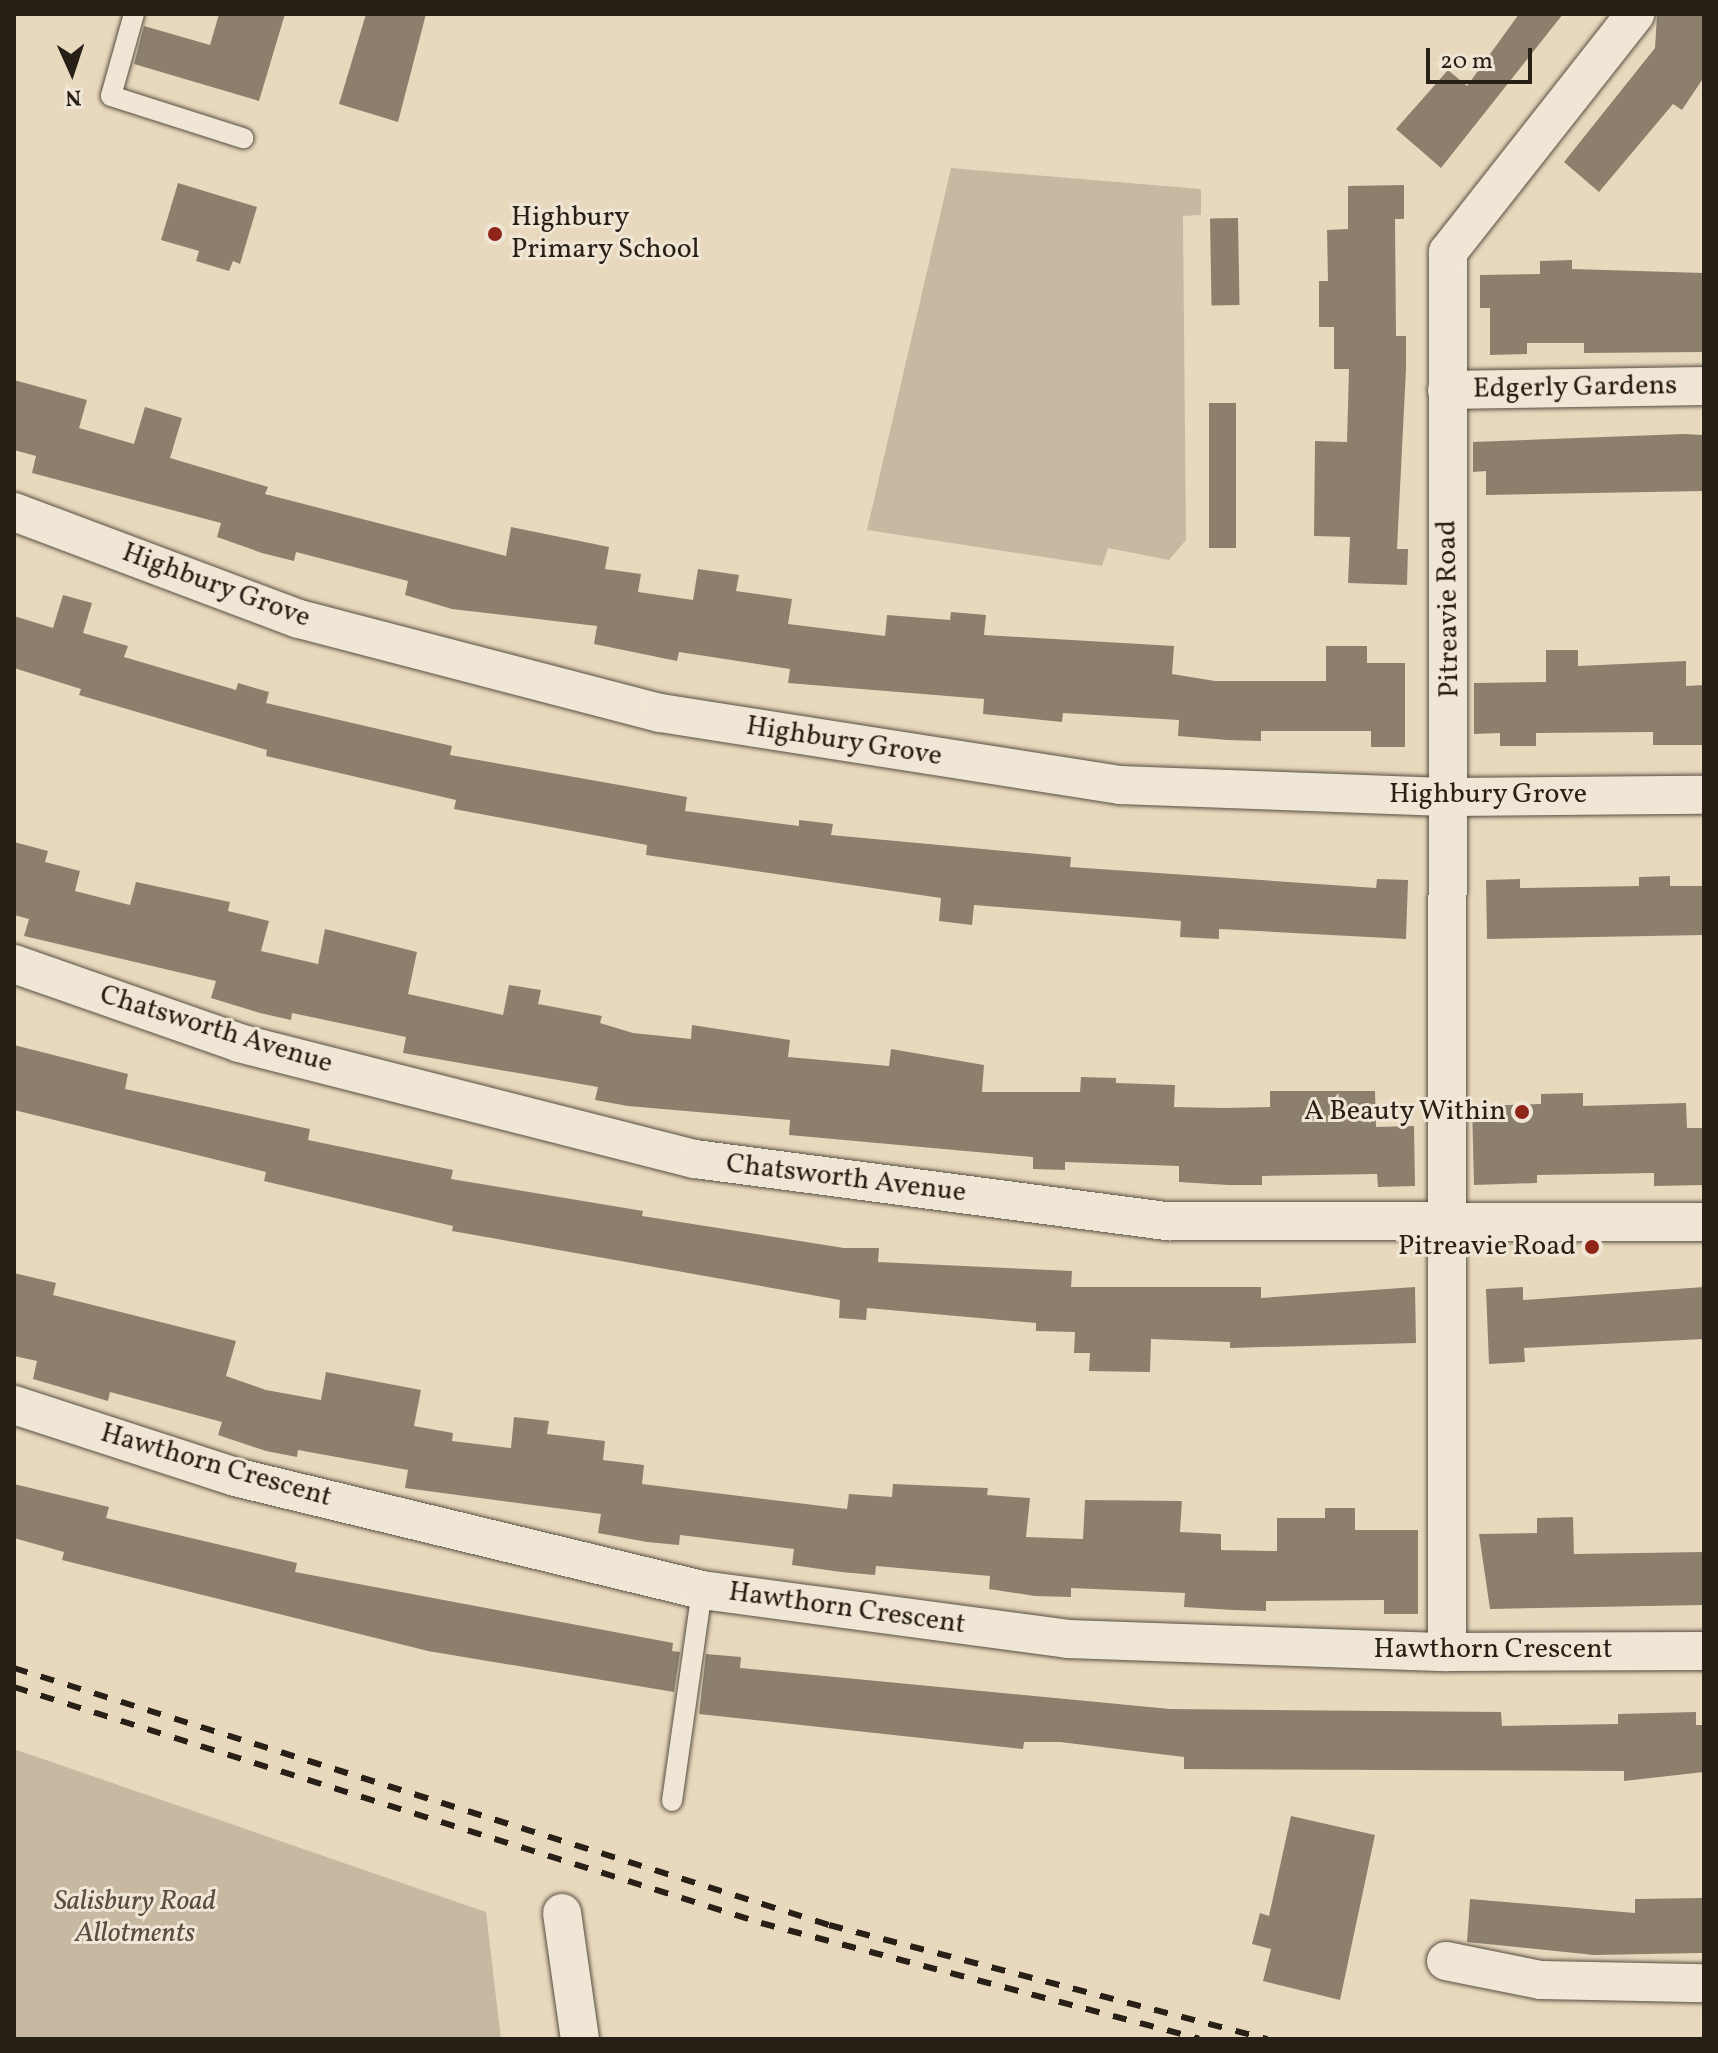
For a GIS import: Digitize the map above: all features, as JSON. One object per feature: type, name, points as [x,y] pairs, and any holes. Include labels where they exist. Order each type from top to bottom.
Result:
[{"type":"street","name":"Pitreavie Road","points":[[1447,1652],[1452,797],[1448,252],[1635,14]]},
{"type":"street","name":"Edgerly Gardens","points":[[1447,390],[1704,386]]},
{"type":"street","name":"Highbury Grove","points":[[14,512],[299,619],[660,713],[1120,785],[1452,797],[1704,795]]},
{"type":"street","name":"Chatsworth Avenue","points":[[14,964],[239,1043],[695,1159],[1169,1221],[1704,1222]]},
{"type":"street","name":"Hawthorn Crescent","points":[[14,1405],[235,1477],[702,1590],[1068,1639],[1447,1652],[1704,1651]]},
{"type":"street","points":[[562,1913],[580,2039]]},
{"type":"street","points":[[1446,1961],[1541,1980],[1704,1983]]},
{"type":"lane","points":[[134,14],[111,96],[243,138]]},
{"type":"lane","points":[[672,1801],[702,1590]]},
{"type":"green space","points":[[951,168],[1201,189],[1201,215],[1183,216],[1186,540],[1169,560],[1108,548],[1102,566],[867,530]]},
{"type":"green space","name":"Salisbury Road Allotments","points":[[14,1749],[486,1912],[501,2039],[14,2039]]},
{"type":"building","points":[[219,14],[285,14],[259,101],[134,64],[144,26],[210,45]]},
{"type":"building","points":[[366,14],[426,14],[398,122],[339,104]]},
{"type":"building","points":[[1519,14],[1563,14],[1441,168],[1396,129],[1448,70],[1467,86]]},
{"type":"building","points":[[1657,15],[1704,16],[1704,77],[1682,110],[1673,104],[1599,192],[1564,162],[1655,48]]},
{"type":"building","points":[[178,183],[257,207],[240,264],[233,261],[229,271],[196,261],[199,251],[161,240]]},
{"type":"building","points":[[1404,185],[1404,219],[1395,219],[1396,336],[1406,336],[1397,549],[1408,549],[1407,585],[1348,583],[1350,537],[1314,536],[1315,441],[1347,442],[1349,369],[1334,369],[1334,327],[1319,327],[1319,281],[1328,281],[1327,230],[1348,229],[1348,186]]},
{"type":"building","points":[[1210,218],[1238,218],[1240,305],[1212,305]]},
{"type":"building","points":[[1572,260],[1572,269],[1704,273],[1704,352],[1584,353],[1584,343],[1527,343],[1527,354],[1490,355],[1490,308],[1480,308],[1480,275],[1540,274],[1540,261]]},
{"type":"building","points":[[14,380],[87,400],[79,428],[134,444],[145,407],[182,418],[170,458],[268,487],[265,494],[506,556],[511,527],[609,547],[605,569],[641,574],[638,592],[693,600],[698,569],[739,575],[736,591],[792,599],[788,624],[885,636],[887,615],[950,620],[951,612],[986,615],[984,635],[1174,646],[1172,674],[1215,681],[1326,681],[1326,646],[1367,646],[1367,663],[1405,663],[1405,747],[1371,747],[1371,731],[1261,731],[1261,741],[1228,740],[1178,736],[1179,720],[1063,713],[1062,722],[983,714],[984,699],[788,683],[790,669],[679,652],[677,661],[594,644],[597,626],[452,609],[405,595],[408,581],[296,552],[294,561],[262,553],[217,537],[221,523],[32,473],[36,456],[14,450]]},
{"type":"building","points":[[1209,403],[1236,403],[1236,548],[1209,548]]},
{"type":"building","points":[[1704,435],[1704,491],[1486,495],[1486,471],[1473,472],[1473,442]]},
{"type":"building","points":[[63,595],[92,603],[83,633],[128,646],[124,657],[236,690],[238,683],[269,692],[266,703],[452,746],[450,755],[687,797],[685,811],[799,826],[799,820],[833,824],[831,835],[1071,857],[1070,867],[1376,888],[1377,879],[1408,880],[1406,939],[1219,929],[1219,939],[1180,937],[1181,921],[974,905],[972,925],[939,921],[941,898],[646,855],[647,845],[454,809],[456,800],[266,756],[267,750],[79,695],[81,689],[14,668],[14,616],[53,628]]},
{"type":"building","points":[[1546,650],[1578,650],[1578,666],[1686,661],[1686,686],[1704,685],[1704,745],[1653,745],[1653,732],[1536,733],[1536,746],[1500,746],[1500,733],[1474,734],[1474,683],[1546,682]]},
{"type":"building","points":[[14,842],[48,851],[45,862],[80,871],[75,891],[130,905],[136,882],[230,902],[228,911],[269,921],[261,951],[318,964],[325,929],[417,952],[408,994],[503,1015],[509,985],[541,990],[538,1004],[602,1016],[600,1023],[633,1033],[691,1039],[692,1025],[790,1040],[788,1057],[889,1066],[891,1049],[984,1065],[982,1092],[1080,1092],[1081,1077],[1116,1078],[1116,1083],[1175,1085],[1174,1107],[1225,1108],[1270,1107],[1270,1091],[1375,1091],[1376,1127],[1414,1126],[1415,1186],[1378,1187],[1377,1174],[1262,1176],[1262,1185],[1228,1185],[1179,1182],[1179,1166],[1065,1162],[1065,1170],[1033,1169],[1033,1157],[789,1135],[790,1120],[628,1106],[595,1100],[598,1087],[403,1053],[406,1037],[292,1013],[291,1020],[260,1013],[211,998],[216,981],[24,936],[29,919],[14,915]]},
{"type":"building","points":[[1670,876],[1670,886],[1704,886],[1704,935],[1487,939],[1486,880],[1520,879],[1520,888],[1639,886],[1639,877]]},
{"type":"building","points":[[14,1045],[128,1074],[125,1089],[310,1129],[308,1140],[453,1170],[451,1179],[643,1211],[642,1216],[844,1248],[879,1248],[878,1262],[1072,1271],[1071,1287],[1261,1287],[1261,1298],[1415,1287],[1416,1343],[1230,1348],[1230,1342],[1151,1339],[1150,1372],[1089,1371],[1090,1353],[1074,1353],[1075,1332],[1036,1331],[1036,1323],[867,1308],[866,1320],[839,1318],[840,1300],[452,1231],[453,1226],[264,1181],[266,1172],[14,1110]]},
{"type":"building","points":[[1583,1093],[1583,1106],[1686,1103],[1687,1128],[1704,1128],[1704,1185],[1654,1186],[1654,1173],[1537,1175],[1537,1183],[1474,1185],[1472,1106],[1541,1104],[1541,1094]]},
{"type":"building","points":[[14,1273],[56,1283],[53,1295],[236,1341],[226,1376],[266,1390],[321,1400],[326,1372],[421,1390],[414,1426],[453,1433],[452,1441],[511,1448],[514,1417],[549,1421],[547,1434],[605,1441],[603,1460],[644,1465],[642,1484],[847,1509],[849,1494],[892,1497],[893,1484],[988,1488],[987,1495],[1030,1498],[1026,1537],[1083,1539],[1085,1500],[1182,1501],[1180,1532],[1221,1534],[1221,1550],[1277,1551],[1277,1518],[1325,1518],[1325,1508],[1355,1508],[1355,1530],[1418,1530],[1418,1614],[1384,1614],[1384,1600],[1266,1601],[1266,1611],[1233,1610],[1184,1607],[1185,1593],[1071,1588],[1071,1597],[1035,1596],[989,1589],[990,1576],[876,1566],[875,1575],[841,1572],[792,1565],[794,1549],[680,1535],[679,1545],[647,1542],[598,1533],[601,1514],[405,1488],[408,1470],[298,1450],[297,1457],[266,1451],[218,1435],[222,1422],[110,1392],[108,1401],[33,1379],[37,1361],[14,1356]]},
{"type":"building","points":[[1523,1287],[1523,1300],[1704,1287],[1704,1339],[1524,1348],[1525,1362],[1489,1364],[1486,1289]]},
{"type":"building","points":[[14,1484],[109,1507],[106,1518],[297,1563],[295,1572],[673,1643],[672,1651],[680,1652],[674,1692],[428,1651],[62,1560],[64,1552],[14,1538]]},
{"type":"building","points":[[1573,1517],[1574,1554],[1704,1552],[1704,1605],[1490,1609],[1479,1534],[1537,1533],[1537,1518]]},
{"type":"building","points":[[706,1654],[741,1657],[740,1668],[1170,1709],[1501,1712],[1502,1726],[1618,1724],[1618,1714],[1696,1712],[1696,1725],[1704,1725],[1704,1772],[1624,1781],[1624,1771],[1184,1769],[1184,1757],[1060,1742],[1024,1742],[1023,1749],[699,1714]]},
{"type":"building","points":[[1291,1816],[1375,1835],[1340,2000],[1263,1981],[1271,1949],[1252,1944],[1260,1913],[1269,1916]]},
{"type":"building","points":[[1702,1898],[1702,1953],[1594,1955],[1467,1942],[1470,1899],[1635,1913],[1635,1899]]},
{"type":"railway","points":[[14,1668],[829,1925],[1267,2039]]},
{"type":"railway","points":[[14,1687],[761,1923],[1199,2039]]},
{"type":"place","name":"Highbury Primary School","points":[[495,234]]},
{"type":"place","name":"A Beauty Within","points":[[1522,1112]]},
{"type":"place","name":"Pitreavie Road","points":[[1592,1247]]}]
